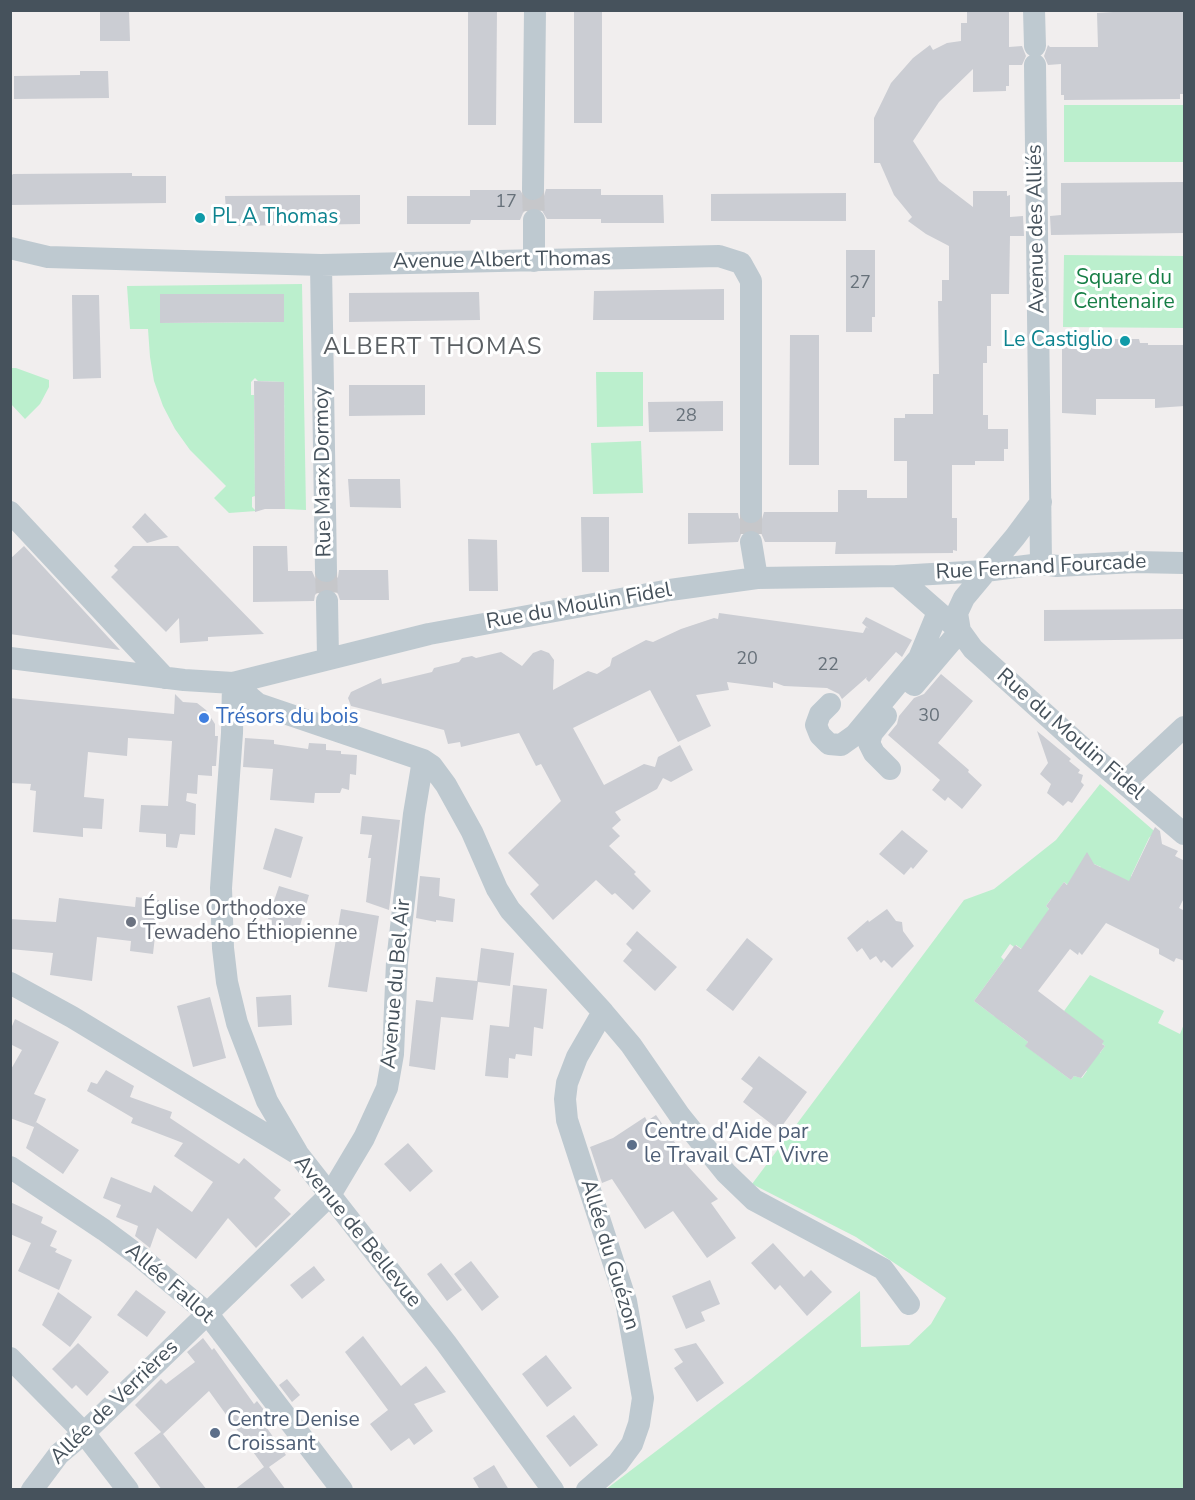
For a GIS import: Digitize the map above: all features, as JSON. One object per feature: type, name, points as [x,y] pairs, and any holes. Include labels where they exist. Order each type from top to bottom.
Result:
[{"type":"street","points":[[533,189],[535,10]]},
{"type":"street","name":"Avenue des Alliés","points":[[1034,10],[1041,564]]},
{"type":"street","points":[[534,220],[534,261]]},
{"type":"street","name":"Avenue Albert Thomas","points":[[10,249],[48,257],[321,265],[719,256],[741,263],[751,281],[751,512]]},
{"type":"street","name":"Rue Marx Dormoy","points":[[321,265],[326,571]]},
{"type":"street","points":[[890,769],[874,753],[869,743],[872,733],[960,632],[957,613],[964,598],[1041,502]]},
{"type":"street","points":[[10,512],[175,679]]},
{"type":"street","points":[[751,542],[757,578]]},
{"type":"street","name":"Rue Fernand Fourcade","points":[[897,576],[985,571],[1041,564],[1057,566],[1135,562],[1185,563]]},
{"type":"street","name":"Rue du Moulin Fidel","points":[[10,658],[175,679],[233,683],[429,634],[670,590],[757,578],[897,576],[960,632],[973,649],[1185,834]]},
{"type":"street","points":[[327,600],[328,658]]},
{"type":"street","points":[[830,704],[820,714],[816,725],[820,735],[829,744],[841,745],[855,735],[919,658],[938,612]]},
{"type":"street","points":[[233,683],[258,704],[423,760],[432,766],[446,785],[472,832],[497,889],[510,910],[631,1046],[680,1116],[726,1173],[754,1200],[883,1269],[909,1304]]},
{"type":"street","points":[[233,683],[232,733],[221,888],[226,982],[237,1023],[267,1101],[298,1154]]},
{"type":"street","points":[[1124,783],[1185,728]]},
{"type":"street","name":"Avenue du Bel Air","points":[[330,1195],[364,1138],[387,1088],[393,1054],[397,962],[414,814],[423,760]]},
{"type":"street","name":"Avenue de Bellevue","points":[[10,983],[92,1028],[298,1154],[446,1343],[553,1490]]},
{"type":"street","name":"Allée du Guézon","points":[[586,1490],[618,1462],[632,1444],[639,1424],[643,1398],[626,1301],[567,1120],[565,1099],[567,1083],[577,1057],[603,1012]]},
{"type":"street","name":"Allée Fallot","points":[[10,1167],[104,1230],[207,1313],[342,1490]]},
{"type":"street","name":"Allée de Verrières","points":[[32,1490],[59,1454],[84,1433],[330,1195]]},
{"type":"street","points":[[10,1359],[84,1433],[129,1490]]},
{"type":"green space","points":[[1064,105],[1183,105],[1183,162],[1064,162]]},
{"type":"green space","name":"Square du Centenaire","points":[[1064,255],[1184,256],[1184,328],[1063,327]]},
{"type":"green space","points":[[302,284],[306,510],[285,509],[284,382],[258,381],[255,378],[251,382],[251,395],[254,395],[255,496],[252,497],[252,507],[256,511],[229,513],[214,498],[226,486],[190,450],[175,429],[163,406],[154,381],[148,329],[130,329],[127,286]],"holes":[[[160,295],[284,295],[284,322],[160,323]]]},
{"type":"green space","points":[[11,368],[49,380],[49,387],[40,404],[25,419],[11,404]]},
{"type":"green space","points":[[596,372],[643,372],[643,426],[597,427]]},
{"type":"green space","points":[[641,441],[643,493],[593,494],[591,443]]},
{"type":"green space","points":[[1100,784],[1160,836],[1149,838],[1131,876],[1131,890],[1099,871],[1101,867],[1094,864],[1068,885],[1064,882],[1055,901],[1051,899],[1046,906],[1049,909],[1030,955],[1016,945],[1014,947],[1010,944],[1001,957],[1004,960],[974,1001],[994,1016],[1006,1020],[1003,1023],[1028,1042],[1026,1046],[1071,1080],[1074,1076],[1082,1078],[1087,1071],[1083,1068],[1097,1050],[1100,1053],[1105,1046],[1064,1011],[1090,975],[1164,1011],[1158,1023],[1180,1034],[1184,1024],[1184,1489],[605,1490],[751,1379],[860,1291],[861,1347],[909,1345],[931,1324],[946,1298],[856,1237],[752,1184],[964,900],[994,889],[1056,840]]},
{"type":"building","points":[[100,10],[129,10],[130,41],[100,41]]},
{"type":"building","points":[[468,10],[497,10],[496,125],[468,125]]},
{"type":"building","points":[[574,10],[602,10],[602,123],[574,123]]},
{"type":"building","points":[[967,10],[1009,10],[1009,47],[1022,46],[1026,56],[1022,65],[1009,65],[1009,86],[1006,86],[1006,91],[973,92],[973,69],[939,102],[913,141],[939,181],[973,207],[973,191],[1007,191],[1007,196],[1010,195],[1010,217],[1023,216],[1024,236],[1010,236],[1009,294],[991,294],[991,346],[987,346],[987,363],[983,363],[983,415],[988,415],[988,429],[1008,429],[1008,449],[1004,449],[1004,461],[975,461],[975,465],[952,465],[952,518],[957,518],[957,551],[953,550],[953,553],[835,554],[836,542],[765,542],[761,533],[749,529],[742,532],[738,542],[688,544],[688,513],[738,513],[744,523],[752,525],[762,519],[764,512],[838,512],[838,490],[867,490],[867,498],[907,498],[907,461],[894,461],[894,418],[905,418],[905,414],[933,414],[933,374],[939,374],[938,301],[942,301],[942,280],[949,280],[949,246],[908,221],[912,217],[894,195],[880,163],[874,163],[874,118],[891,83],[913,58],[930,45],[933,50],[947,43],[961,41],[961,23],[967,23]]},
{"type":"building","points":[[1185,10],[1185,94],[1180,94],[1180,99],[1064,100],[1064,95],[1061,95],[1061,64],[1048,65],[1044,56],[1048,45],[1050,47],[1098,47],[1097,13]]},
{"type":"building","points":[[80,71],[108,71],[109,98],[14,99],[14,76],[80,75]]},
{"type":"building","points":[[132,173],[132,176],[166,176],[166,203],[10,205],[10,177],[13,174]]},
{"type":"building","points":[[1185,182],[1185,233],[1051,235],[1050,216],[1061,215],[1061,183]]},
{"type":"building","points":[[546,189],[601,189],[601,195],[663,195],[664,223],[601,223],[601,219],[547,219],[541,209],[533,207],[523,213],[520,220],[471,220],[470,224],[407,224],[407,196],[470,196],[470,190],[520,190],[526,200],[533,202],[544,196]]},
{"type":"building","points":[[846,193],[846,221],[711,221],[711,194]]},
{"type":"building","points":[[360,195],[360,224],[227,226],[225,196]]},
{"type":"building","points":[[846,250],[875,250],[875,317],[872,317],[872,332],[846,332]]},
{"type":"building","points":[[724,289],[724,320],[593,320],[594,291]]},
{"type":"building","points":[[479,292],[480,320],[349,322],[349,293]]},
{"type":"building","points":[[160,294],[284,294],[284,322],[160,323]]},
{"type":"building","points":[[72,295],[99,295],[101,378],[73,379]]},
{"type":"building","points":[[790,335],[819,335],[819,465],[789,465]]},
{"type":"building","points":[[1110,339],[1139,339],[1140,343],[1148,343],[1148,345],[1185,345],[1185,406],[1155,408],[1155,399],[1096,399],[1096,415],[1062,413],[1062,346],[1110,344]]},
{"type":"building","points":[[254,381],[284,382],[285,509],[265,509],[255,512]]},
{"type":"building","points":[[349,385],[425,385],[425,415],[349,416]]},
{"type":"building","points":[[723,401],[723,431],[649,432],[648,402]]},
{"type":"building","points":[[348,479],[400,479],[401,508],[350,507]]},
{"type":"building","points":[[145,513],[168,537],[147,543],[132,527]]},
{"type":"building","points":[[581,517],[609,517],[609,572],[582,572]]},
{"type":"building","points":[[468,539],[497,540],[498,591],[469,591]]},
{"type":"building","points":[[24,546],[120,650],[10,634],[10,559]]},
{"type":"building","points":[[133,546],[178,546],[264,634],[208,637],[208,641],[180,643],[179,618],[166,632],[111,577],[118,570],[114,566]]},
{"type":"building","points":[[253,546],[287,546],[288,571],[312,571],[320,583],[333,582],[338,577],[339,570],[388,570],[389,600],[340,600],[333,589],[327,588],[315,595],[314,601],[253,602]]},
{"type":"building","points":[[1185,609],[1185,639],[1044,641],[1044,610]]},
{"type":"building","points":[[719,613],[863,633],[866,627],[869,629],[862,623],[866,617],[912,640],[902,657],[896,652],[869,682],[867,677],[842,699],[839,694],[827,688],[784,686],[773,682],[773,688],[727,682],[729,690],[696,695],[711,726],[678,742],[650,690],[573,728],[604,785],[644,764],[655,767],[658,757],[680,745],[693,770],[671,782],[663,778],[657,789],[615,812],[621,820],[612,828],[620,836],[609,846],[636,872],[634,874],[651,891],[633,910],[615,893],[612,895],[596,880],[553,920],[530,894],[539,885],[508,853],[561,801],[541,764],[536,766],[519,733],[461,747],[460,742],[448,744],[444,730],[351,706],[348,698],[351,692],[381,678],[382,684],[432,672],[434,668],[459,662],[462,658],[472,656],[476,658],[501,652],[522,666],[533,653],[541,650],[549,653],[554,660],[553,690],[588,671],[597,674],[610,666],[612,658],[646,640],[653,642],[681,629],[714,618],[718,619]]},
{"type":"building","points":[[941,674],[973,701],[938,743],[969,770],[968,772],[982,785],[962,809],[948,797],[945,801],[932,790],[940,780],[888,735],[897,724],[899,716],[914,698],[924,694]]},
{"type":"building","points":[[175,694],[183,702],[197,703],[206,710],[215,724],[215,736],[218,736],[216,766],[212,766],[212,776],[198,775],[197,794],[187,793],[186,801],[196,804],[195,835],[180,834],[177,848],[166,847],[166,834],[139,832],[141,805],[168,806],[172,741],[128,738],[127,756],[88,752],[84,797],[104,799],[102,829],[83,828],[83,837],[33,832],[36,791],[30,790],[31,784],[10,783],[10,698],[174,714]]},
{"type":"building","points":[[1037,731],[1071,759],[1069,761],[1080,770],[1078,773],[1083,775],[1081,782],[1084,785],[1072,803],[1068,801],[1063,806],[1047,793],[1051,784],[1040,774],[1048,763]]},
{"type":"building","points":[[245,738],[274,740],[274,744],[308,749],[309,743],[326,744],[326,750],[357,755],[356,775],[350,774],[349,790],[342,788],[340,793],[315,793],[314,803],[270,800],[273,769],[243,767]]},
{"type":"building","points":[[362,816],[400,820],[389,910],[366,902],[371,858],[368,858],[372,835],[360,834]]},
{"type":"building","points":[[1155,827],[1160,831],[1162,844],[1178,851],[1175,856],[1185,861],[1185,896],[1179,908],[1185,911],[1185,961],[1176,958],[1174,962],[1159,954],[1159,949],[1106,923],[1082,955],[1070,949],[1038,991],[1104,1041],[1102,1044],[1105,1046],[1081,1078],[1074,1076],[1071,1080],[1025,1046],[1028,1042],[974,1001],[1015,945],[1021,949],[1049,909],[1046,906],[1064,882],[1067,885],[1087,852],[1094,864],[1129,881]]},
{"type":"building","points":[[275,828],[303,837],[291,878],[263,869]]},
{"type":"building","points":[[902,830],[928,851],[913,869],[911,867],[904,875],[879,854]]},
{"type":"building","points":[[420,876],[440,878],[439,896],[455,899],[453,922],[436,920],[436,922],[416,918]]},
{"type":"building","points":[[279,886],[309,895],[295,943],[267,935],[272,920],[268,919]]},
{"type":"building","points":[[136,897],[159,900],[153,954],[130,951],[131,941],[97,937],[92,981],[50,975],[53,953],[10,949],[10,919],[56,922],[59,898],[135,907]]},
{"type":"building","points":[[341,909],[379,916],[367,992],[328,987]]},
{"type":"building","points":[[887,909],[896,921],[902,922],[903,931],[914,946],[892,968],[884,960],[881,963],[876,956],[870,960],[862,948],[857,952],[847,938],[868,920],[869,922]]},
{"type":"building","points":[[637,931],[677,967],[655,991],[623,961],[632,950],[626,944]]},
{"type":"building","points":[[747,938],[773,959],[733,1011],[706,990]]},
{"type":"building","points":[[481,948],[514,953],[510,986],[478,982],[473,1020],[441,1017],[435,1070],[409,1066],[416,1000],[433,1002],[436,977],[477,981]]},
{"type":"building","points":[[513,985],[547,989],[543,1029],[534,1027],[532,1056],[516,1054],[515,1059],[509,1058],[508,1078],[485,1076],[490,1025],[509,1027]]},
{"type":"building","points":[[291,995],[292,1025],[258,1027],[256,997]]},
{"type":"building","points":[[210,997],[226,1058],[193,1067],[177,1006]]},
{"type":"building","points":[[15,1019],[59,1042],[34,1094],[46,1099],[34,1127],[10,1118],[10,1071],[22,1050],[10,1044],[10,1031]]},
{"type":"building","points":[[759,1056],[807,1092],[779,1130],[743,1102],[753,1088],[741,1079]]},
{"type":"building","points":[[106,1070],[134,1086],[130,1097],[172,1112],[170,1118],[239,1164],[244,1158],[281,1190],[274,1198],[291,1214],[256,1248],[228,1218],[196,1259],[157,1228],[150,1248],[135,1236],[138,1226],[116,1217],[121,1205],[103,1198],[111,1177],[151,1193],[154,1185],[192,1212],[213,1182],[174,1156],[183,1143],[131,1123],[133,1118],[87,1091],[91,1082],[97,1084]]},
{"type":"building","points":[[656,1115],[678,1147],[673,1150],[718,1199],[711,1203],[736,1238],[707,1258],[673,1211],[645,1229],[612,1179],[602,1183],[590,1147],[613,1138],[645,1117],[647,1121]]},
{"type":"building","points":[[36,1122],[79,1150],[63,1174],[26,1148]]},
{"type":"building","points":[[408,1143],[433,1171],[410,1192],[384,1164]]},
{"type":"building","points":[[10,1202],[43,1217],[41,1223],[57,1231],[50,1246],[57,1249],[55,1252],[72,1260],[59,1290],[18,1271],[31,1243],[10,1234]]},
{"type":"building","points":[[773,1243],[804,1277],[811,1270],[832,1292],[807,1316],[780,1285],[775,1290],[751,1263]]},
{"type":"building","points":[[471,1261],[499,1297],[482,1311],[454,1274]]},
{"type":"building","points":[[441,1263],[462,1290],[447,1301],[427,1274]]},
{"type":"building","points":[[314,1266],[325,1280],[302,1299],[290,1285]]},
{"type":"building","points":[[710,1280],[720,1304],[701,1312],[705,1321],[686,1329],[672,1296]]},
{"type":"building","points":[[136,1290],[166,1312],[147,1337],[117,1315]]},
{"type":"building","points":[[58,1292],[92,1317],[70,1347],[42,1325]]},
{"type":"building","points":[[363,1336],[401,1386],[426,1366],[446,1392],[414,1404],[433,1431],[414,1445],[409,1438],[391,1451],[370,1424],[388,1410],[345,1352]]},
{"type":"building","points":[[203,1338],[212,1350],[214,1348],[254,1404],[257,1401],[271,1419],[264,1424],[286,1455],[269,1467],[286,1490],[234,1490],[264,1467],[209,1391],[163,1434],[207,1490],[162,1490],[134,1453],[161,1432],[135,1405],[161,1379],[166,1384],[195,1362],[187,1352]]},
{"type":"building","points":[[78,1343],[109,1372],[87,1396],[76,1385],[72,1389],[52,1369]]},
{"type":"building","points":[[696,1343],[724,1383],[697,1402],[674,1368],[683,1362],[674,1349]]},
{"type":"building","points":[[546,1355],[572,1388],[547,1407],[522,1374]]},
{"type":"building","points":[[287,1379],[300,1395],[292,1402],[279,1385]]},
{"type":"building","points":[[574,1415],[598,1445],[570,1467],[546,1436]]},
{"type":"building","points":[[494,1465],[509,1490],[480,1490],[473,1478]]},
{"type":"tunnel","points":[[533,189],[534,220]]},
{"type":"tunnel","points":[[751,512],[751,542]]},
{"type":"tunnel","points":[[326,571],[327,601]]},
{"type":"place","name":"PL A Thomas","points":[[200,218]]},
{"type":"place","name":"Le Castiglio","points":[[1125,341]]},
{"type":"place","name":"Trésors du bois","points":[[204,718]]},
{"type":"place","name":"Église Orthodoxe Tewadeho Éthiopienne","points":[[131,922]]},
{"type":"place","name":"Centre d'Aide par le Travail CAT Vivre","points":[[632,1145]]},
{"type":"place","name":"Centre Denise Croissant","points":[[215,1433]]},
{"type":"district","name":"ALBERT THOMAS","points":[[433,348]]}]
